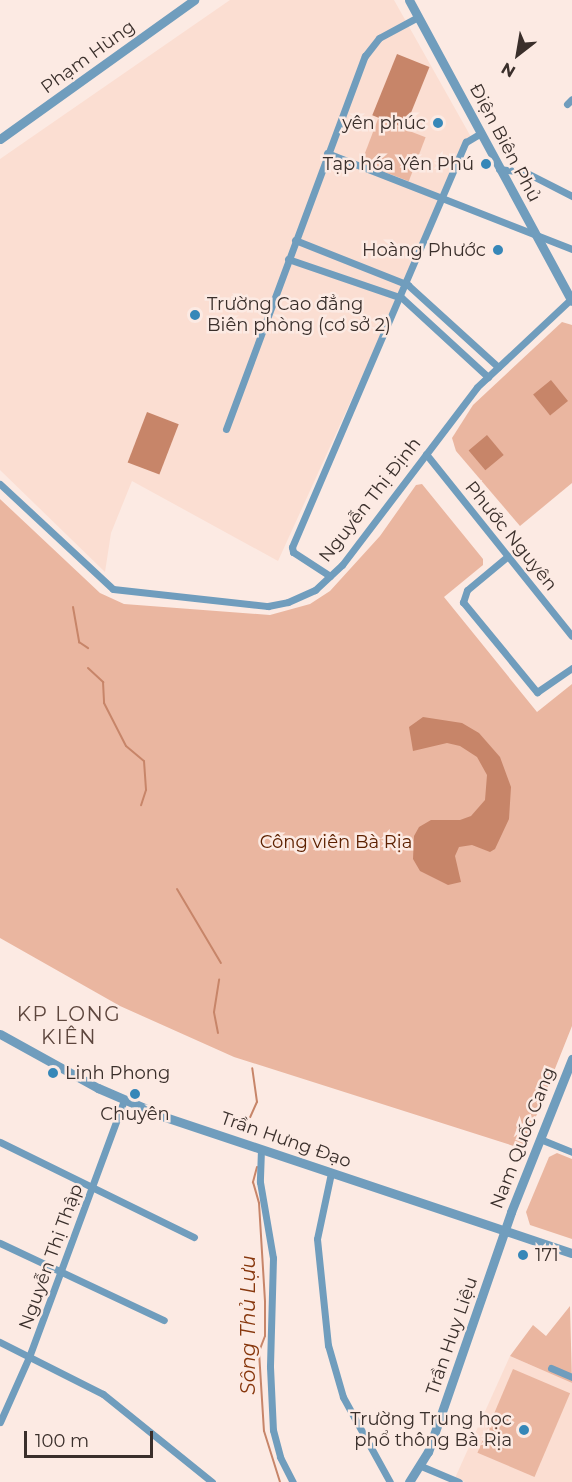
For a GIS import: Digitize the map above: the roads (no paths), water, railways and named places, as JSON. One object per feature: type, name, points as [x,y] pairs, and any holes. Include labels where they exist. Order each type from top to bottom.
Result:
[{"type":"street","name":"Phạm Hùng","points":[[0,139],[194,0]]},
{"type":"street","name":"Điện Biên Phủ","points":[[409,0],[572,300]]},
{"type":"street","points":[[226,429],[327,153],[369,49],[379,38],[418,17]]},
{"type":"street","points":[[330,576],[292,552],[292,547],[408,285],[466,142],[481,133]]},
{"type":"street","points":[[327,153],[443,196],[572,249]]},
{"type":"street","points":[[499,169],[525,172],[572,196]]},
{"type":"street","points":[[295,240],[408,285],[498,367]]},
{"type":"street","points":[[288,259],[402,298],[488,377]]},
{"type":"street","name":"Nguyễn Thị Định","points":[[0,484],[113,589],[268,606],[315,590],[330,576],[488,377],[572,300]]},
{"type":"street","name":"Phước Nguyên","points":[[426,454],[572,636]]},
{"type":"street","points":[[508,556],[467,590],[463,602],[537,692],[572,668]]},
{"type":"street","name":"Trần Hưng Đạo","points":[[0,1034],[124,1100],[331,1173],[572,1253]]},
{"type":"street","name":"Nam Quốc Cang","points":[[505,1230],[572,1059]]},
{"type":"street","name":"Nguyễn Thị Thập","points":[[0,1422],[29,1357],[62,1272],[124,1100]]},
{"type":"street","points":[[540,1139],[572,1152]]},
{"type":"street","points":[[0,1142],[194,1238]]},
{"type":"street","points":[[261,1149],[260,1182],[273,1258],[270,1367],[273,1430],[280,1457],[293,1482]]},
{"type":"street","points":[[331,1173],[321,1205],[317,1247],[328,1346],[350,1413],[390,1482]]},
{"type":"street","name":"Trần Huy Liệu","points":[[409,1482],[421,1466],[505,1230]]},
{"type":"street","points":[[0,1244],[164,1320]]},
{"type":"street","points":[[0,1342],[103,1394],[212,1482]]},
{"type":"street","points":[[551,1368],[572,1377]]},
{"type":"street","points":[[421,1466],[459,1482]]},
{"type":"waterway","name":"Sông Thủ Lựu","points":[[73,607],[79,642],[88,648]]},
{"type":"waterway","name":"Sông Thủ Lựu","points":[[88,668],[103,682],[104,703],[126,746],[144,761],[146,790],[141,805]]},
{"type":"waterway","name":"Sông Thủ Lựu","points":[[177,889],[221,963]]},
{"type":"waterway","name":"Sông Thủ Lựu","points":[[218,1033],[214,1012],[219,979]]},
{"type":"waterway","name":"Sông Thủ Lựu","points":[[244,1131],[257,1102],[252,1068]]},
{"type":"waterway","name":"Sông Thủ Lựu","points":[[257,1167],[253,1182],[259,1203],[265,1302],[265,1336],[259,1352],[264,1431],[280,1482]]},
{"type":"place","name":"yên phúc","points":[[438,123]]},
{"type":"place","name":"Tạp hóa Yên Phú","points":[[486,164]]},
{"type":"place","name":"Hoàng Phước","points":[[498,250]]},
{"type":"place","name":"Trường Cao đẳng Biên phòng (cơ sở 2)","points":[[195,315]]},
{"type":"place","name":"Linh Phong","points":[[53,1073]]},
{"type":"place","name":"Chuyên","points":[[135,1094]]},
{"type":"place","name":"171","points":[[523,1255]]},
{"type":"place","name":"Trường Trung học phổ thông Bà Rịa","points":[[524,1430]]},
{"type":"district","name":"KP LONG KIÊN","points":[[69,1026]]},
{"type":"park label","name":"Công viên Bà Rịa","points":[[336,842]]}]
